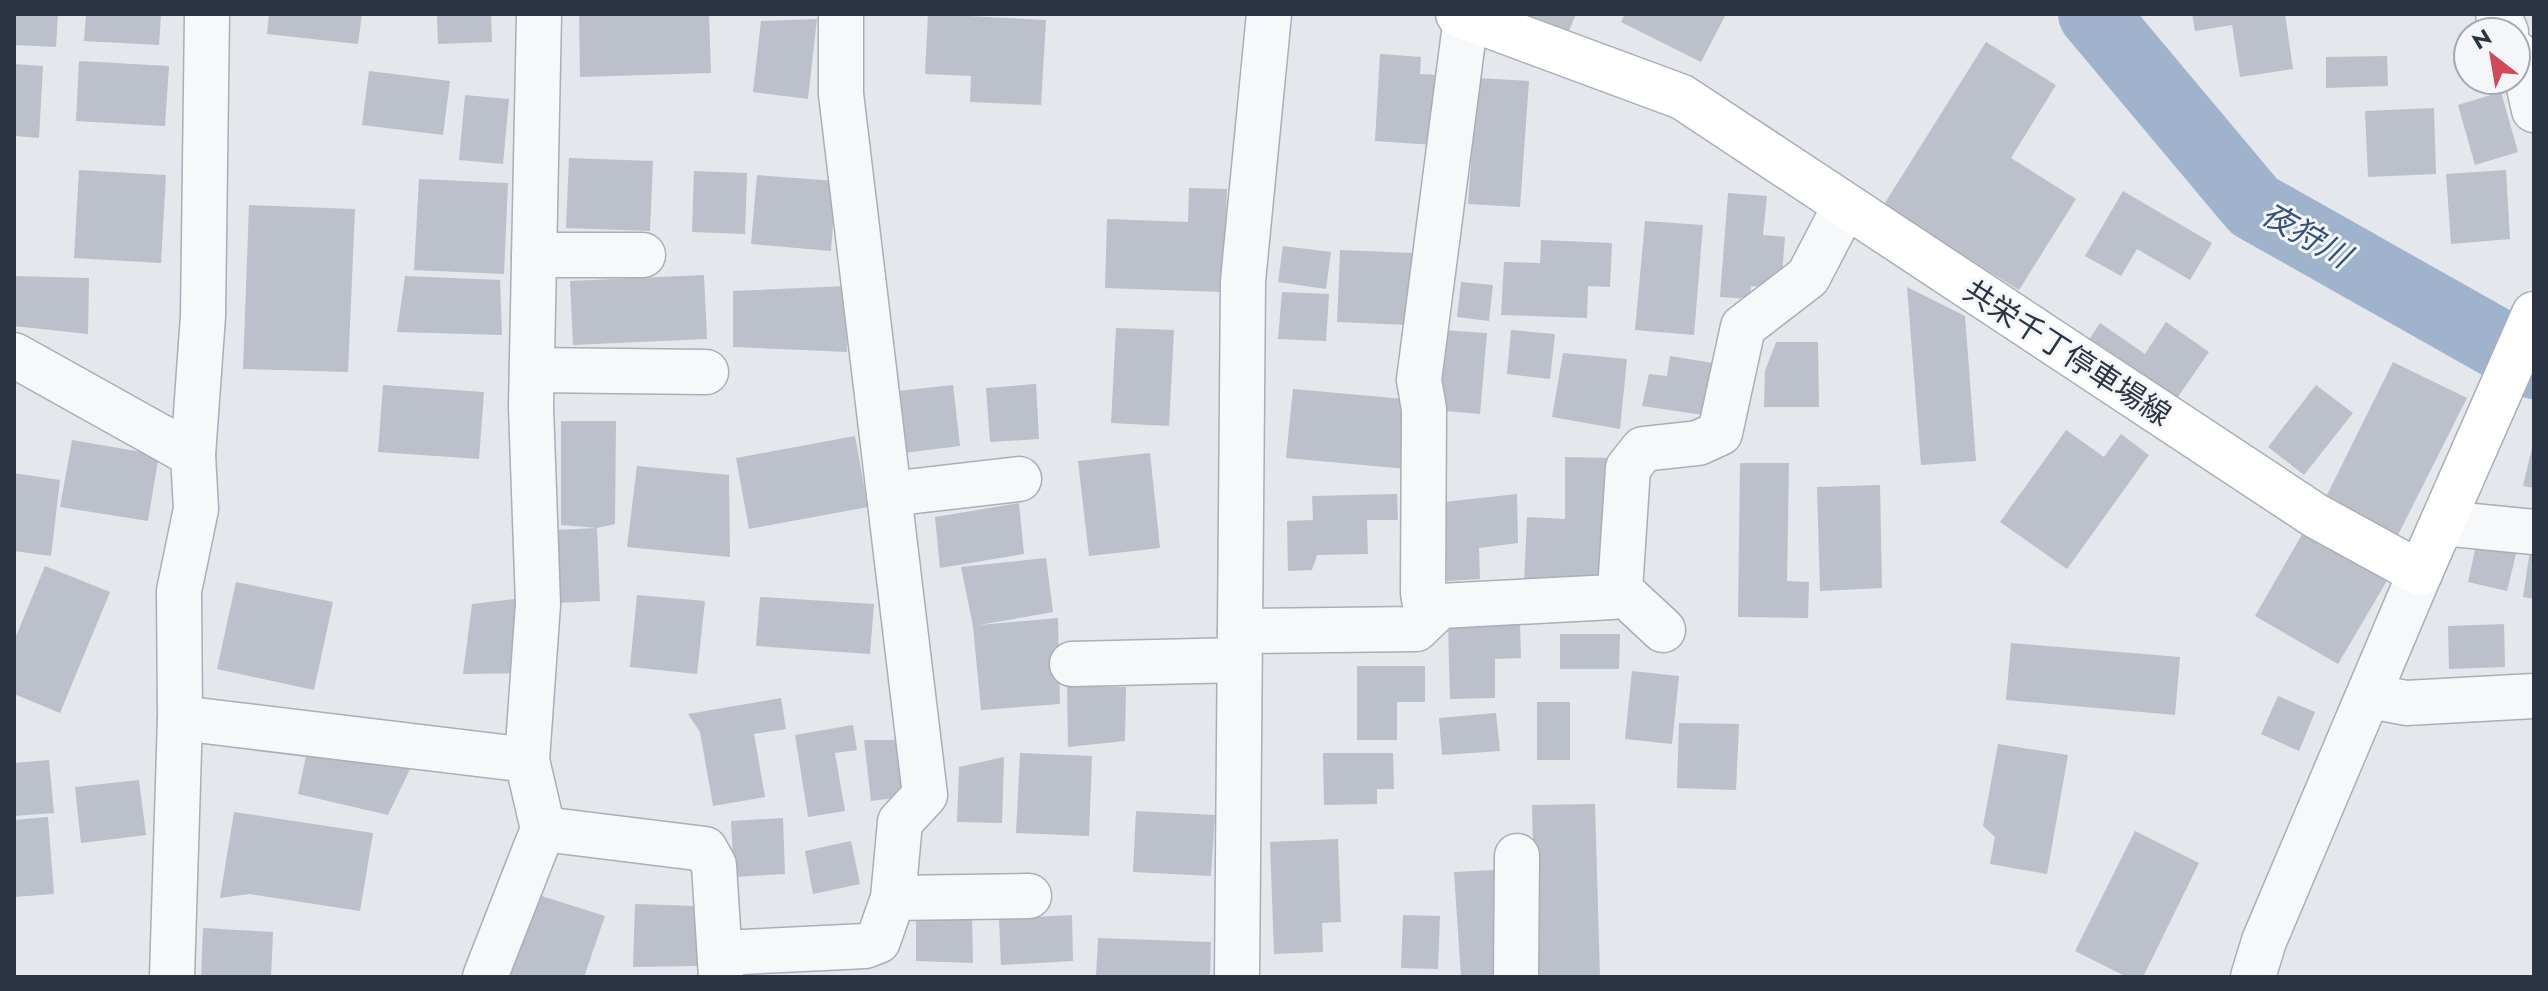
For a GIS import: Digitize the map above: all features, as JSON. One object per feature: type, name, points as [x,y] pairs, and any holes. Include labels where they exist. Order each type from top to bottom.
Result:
[{"type":"main road","name":"共栄千丁停車場線","points":[[1462,15],[1682,97],[2316,516],[2420,573]]},
{"type":"main road","points":[[2420,573],[2534,314]]},
{"type":"street","points":[[172,977],[180,718],[179,591],[196,509],[193,455],[203,316],[207,14]]},
{"type":"street","points":[[485,977],[543,829],[527,760],[538,604],[532,370],[539,14]]},
{"type":"street","points":[[543,829],[705,849],[714,865],[721,965],[865,946],[878,941],[893,898],[900,822],[925,795],[841,94],[841,14]]},
{"type":"street","points":[[1237,977],[1243,281],[1269,14]]},
{"type":"street","points":[[1427,616],[1423,593],[1424,409],[1419,380],[1462,15]]},
{"type":"street","points":[[1072,664],[1416,629],[1440,606],[1612,597],[1620,590],[1628,468],[1643,449],[1698,443],[1720,433],[1743,327],[1808,277],[1845,206]]},
{"type":"street","points":[[534,255],[643,255]]},
{"type":"street","points":[[14,355],[193,455]]},
{"type":"street","points":[[532,370],[706,372]]},
{"type":"street","points":[[889,494],[1019,479]]},
{"type":"street","points":[[2443,523],[2534,532]]},
{"type":"street","points":[[2253,977],[2264,941],[2371,696],[2420,573]]},
{"type":"street","points":[[1620,590],[1663,630]]},
{"type":"street","points":[[2371,696],[2406,703],[2534,696]]},
{"type":"street","points":[[180,718],[527,760]]},
{"type":"street","points":[[1516,977],[1517,856]]},
{"type":"street","points":[[893,898],[1029,896]]},
{"type":"building","points":[[14,14],[58,14],[56,47],[14,45]]},
{"type":"building","points":[[86,14],[161,14],[159,45],[84,41]]},
{"type":"building","points":[[269,14],[362,14],[358,44],[267,34]]},
{"type":"building","points":[[437,14],[491,14],[492,42],[438,44]]},
{"type":"building","points":[[579,14],[709,14],[711,73],[580,77]]},
{"type":"building","points":[[928,14],[1046,20],[1041,105],[970,102],[971,76],[925,74]]},
{"type":"building","points":[[1527,14],[1576,14],[1565,40],[1523,23]]},
{"type":"building","points":[[1625,14],[1726,14],[1701,62],[1621,22]]},
{"type":"building","points":[[2192,14],[2285,14],[2293,69],[2240,77],[2232,25],[2195,31]]},
{"type":"building","points":[[817,19],[808,99],[753,92],[761,21]]},
{"type":"building","points":[[1986,42],[2056,85],[2011,158],[2076,199],[2019,290],[1883,206]]},
{"type":"building","points":[[1380,54],[1421,57],[1420,74],[1439,75],[1434,145],[1375,141]]},
{"type":"building","points":[[2387,56],[2388,86],[2326,88],[2326,57]]},
{"type":"building","points":[[79,61],[169,66],[165,126],[76,121]]},
{"type":"building","points":[[14,64],[43,66],[39,138],[14,136]]},
{"type":"building","points":[[369,71],[450,81],[443,135],[362,125]]},
{"type":"building","points":[[1477,78],[1529,81],[1520,207],[1468,204]]},
{"type":"building","points":[[465,95],[509,99],[503,164],[459,160]]},
{"type":"building","points":[[2488,96],[2502,96],[2518,152],[2475,165],[2458,105]]},
{"type":"building","points":[[2434,108],[2436,174],[2368,177],[2365,111]]},
{"type":"building","points":[[569,158],[653,161],[650,231],[566,228]]},
{"type":"building","points":[[79,170],[166,175],[161,263],[74,258]]},
{"type":"building","points":[[2506,170],[2510,239],[2451,244],[2446,174]]},
{"type":"building","points":[[694,171],[747,173],[745,234],[692,232]]},
{"type":"building","points":[[757,175],[836,181],[831,251],[751,244]]},
{"type":"building","points":[[419,179],[508,183],[504,274],[414,270]]},
{"type":"building","points":[[1189,188],[1227,189],[1223,292],[1105,288],[1107,219],[1188,222]]},
{"type":"building","points":[[2123,191],[2212,243],[2190,280],[2137,249],[2121,276],[2085,256]]},
{"type":"building","points":[[1728,193],[1767,196],[1763,235],[1785,237],[1781,288],[1751,286],[1750,299],[1720,297]]},
{"type":"building","points":[[249,205],[355,209],[348,372],[243,369]]},
{"type":"building","points":[[1645,221],[1703,225],[1694,335],[1635,330]]},
{"type":"building","points":[[1541,240],[1612,243],[1610,287],[1588,286],[1587,318],[1501,315],[1504,262],[1540,263]]},
{"type":"building","points":[[1283,246],[1331,252],[1326,289],[1278,282]]},
{"type":"building","points":[[1340,250],[1413,253],[1409,325],[1337,322]]},
{"type":"building","points":[[704,275],[707,339],[573,345],[570,281]]},
{"type":"building","points":[[14,276],[89,278],[88,334],[14,326]]},
{"type":"building","points":[[405,276],[500,280],[502,335],[397,332]]},
{"type":"building","points":[[1461,282],[1493,285],[1489,321],[1457,317]]},
{"type":"building","points":[[846,286],[847,352],[733,347],[733,291]]},
{"type":"building","points":[[1907,287],[1965,316],[1976,461],[1921,465]]},
{"type":"building","points":[[1282,292],[1329,294],[1326,341],[1278,339]]},
{"type":"building","points":[[2166,322],[2209,352],[2175,401],[2088,341],[2100,323],[2145,354]]},
{"type":"building","points":[[1116,328],[1174,330],[1169,426],[1111,423]]},
{"type":"building","points":[[1442,330],[1487,333],[1480,414],[1435,410]]},
{"type":"building","points":[[1511,330],[1555,334],[1550,379],[1507,374]]},
{"type":"building","points":[[1776,342],[1818,342],[1819,407],[1764,407],[1765,371]]},
{"type":"building","points":[[1563,353],[1627,359],[1620,429],[1552,417]]},
{"type":"building","points":[[1670,356],[1720,364],[1710,416],[1642,406],[1649,374],[1667,376]]},
{"type":"building","points":[[2393,362],[2467,398],[2396,539],[2323,503]]},
{"type":"building","points":[[1036,384],[1039,439],[990,442],[986,388]]},
{"type":"building","points":[[383,385],[484,392],[479,459],[378,452]]},
{"type":"building","points":[[953,385],[960,446],[896,454],[889,392]]},
{"type":"building","points":[[2316,385],[2353,413],[2304,475],[2268,447]]},
{"type":"building","points":[[1293,389],[1415,400],[1407,469],[1286,458]]},
{"type":"building","points":[[561,421],[616,421],[615,524],[597,528],[561,525]]},
{"type":"building","points":[[2066,430],[2104,457],[2121,434],[2149,455],[2067,569],[2000,522]]},
{"type":"building","points":[[855,436],[868,507],[749,529],[736,458]]},
{"type":"building","points":[[2534,439],[2534,488],[2523,486]]},
{"type":"building","points":[[72,440],[159,455],[148,521],[60,507]]},
{"type":"building","points":[[1150,453],[1160,548],[1089,556],[1078,461]]},
{"type":"building","points":[[1565,457],[1608,458],[1605,577],[1524,584],[1527,517],[1565,519]]},
{"type":"building","points":[[1740,463],[1789,463],[1787,581],[1809,582],[1808,618],[1738,617]]},
{"type":"building","points":[[637,466],[729,475],[730,557],[627,547]]},
{"type":"building","points":[[14,473],[60,480],[51,556],[14,551]]},
{"type":"building","points":[[1880,485],[1882,588],[1820,591],[1817,487]]},
{"type":"building","points":[[1397,494],[1398,520],[1367,520],[1368,554],[1317,555],[1312,570],[1288,571],[1287,521],[1313,520],[1312,496]]},
{"type":"building","points":[[1517,494],[1518,543],[1479,548],[1480,579],[1447,581],[1444,502]]},
{"type":"building","points":[[1019,503],[1024,554],[940,568],[935,517]]},
{"type":"building","points":[[597,528],[600,601],[557,603],[554,530]]},
{"type":"building","points":[[2304,531],[2388,579],[2338,664],[2255,616]]},
{"type":"building","points":[[2477,541],[2517,550],[2507,591],[2468,582]]},
{"type":"building","points":[[2530,550],[2534,551],[2534,599],[2523,597]]},
{"type":"building","points":[[1046,558],[1053,612],[979,625],[1058,618],[1060,704],[981,710],[973,626],[961,567]]},
{"type":"building","points":[[45,566],[110,592],[60,713],[14,694],[14,641]]},
{"type":"building","points":[[236,582],[333,602],[314,690],[217,669]]},
{"type":"building","points":[[637,595],[705,601],[697,674],[630,667]]},
{"type":"building","points":[[760,597],[874,604],[870,654],[756,646]]},
{"type":"building","points":[[523,598],[519,673],[463,674],[472,604]]},
{"type":"building","points":[[1520,621],[1521,658],[1495,659],[1495,698],[1450,699],[1448,623]]},
{"type":"building","points":[[2504,624],[2505,667],[2449,669],[2448,626]]},
{"type":"building","points":[[1560,634],[1620,634],[1619,669],[1560,669]]},
{"type":"building","points":[[2011,643],[2180,657],[2175,715],[2006,700]]},
{"type":"building","points":[[1357,666],[1425,666],[1425,702],[1397,702],[1397,740],[1357,740]]},
{"type":"building","points":[[1632,671],[1679,676],[1672,744],[1625,739]]},
{"type":"building","points":[[1067,686],[1126,687],[1125,741],[1068,747]]},
{"type":"building","points":[[2278,696],[2315,712],[2299,751],[2261,734]]},
{"type":"building","points":[[781,698],[786,729],[754,734],[765,797],[713,806],[700,732],[688,714]]},
{"type":"building","points":[[1537,702],[1570,702],[1570,760],[1537,760]]},
{"type":"building","points":[[1496,713],[1500,751],[1442,755],[1439,718]]},
{"type":"building","points":[[1679,723],[1739,724],[1736,790],[1677,788]]},
{"type":"building","points":[[853,725],[857,750],[835,753],[845,811],[808,817],[795,735]]},
{"type":"building","points":[[864,740],[898,740],[902,797],[871,801]]},
{"type":"building","points":[[1998,744],[2068,755],[2047,874],[1990,864],[1995,837],[1983,826]]},
{"type":"building","points":[[307,751],[412,765],[388,815],[298,794]]},
{"type":"building","points":[[1020,753],[1092,756],[1089,836],[1016,833]]},
{"type":"building","points":[[1323,753],[1393,753],[1394,789],[1377,789],[1377,804],[1324,805]]},
{"type":"building","points":[[1004,757],[1002,823],[957,822],[959,767]]},
{"type":"building","points":[[49,760],[54,813],[14,816],[14,763]]},
{"type":"building","points":[[139,780],[146,835],[81,843],[75,787]]},
{"type":"building","points":[[1595,804],[1600,977],[1536,977],[1532,805]]},
{"type":"building","points":[[1136,811],[1215,815],[1211,876],[1133,872]]},
{"type":"building","points":[[234,812],[373,833],[360,911],[249,894],[220,898]]},
{"type":"building","points":[[48,817],[54,894],[14,897],[14,820]]},
{"type":"building","points":[[783,818],[785,874],[734,877],[731,821]]},
{"type":"building","points":[[2135,831],[2199,863],[2143,977],[2127,977],[2075,951]]},
{"type":"building","points":[[1338,839],[1341,922],[1322,923],[1323,952],[1274,954],[1270,842]]},
{"type":"building","points":[[851,841],[860,884],[813,894],[805,851]]},
{"type":"building","points":[[1495,870],[1502,977],[1461,977],[1454,872]]},
{"type":"building","points":[[529,892],[605,916],[584,977],[497,977]]},
{"type":"building","points":[[635,904],[695,906],[698,966],[633,967]]},
{"type":"building","points":[[916,911],[972,914],[973,963],[916,961]]},
{"type":"building","points":[[1072,915],[1073,961],[1001,965],[999,919]]},
{"type":"building","points":[[1403,915],[1440,916],[1438,969],[1401,968]]},
{"type":"building","points":[[203,928],[273,932],[271,977],[201,977]]},
{"type":"building","points":[[1098,938],[1211,942],[1210,977],[1096,977]]},
{"type":"waterway","name":"夜狩川","points":[[2093,14],[2254,206],[2534,364]]}]
